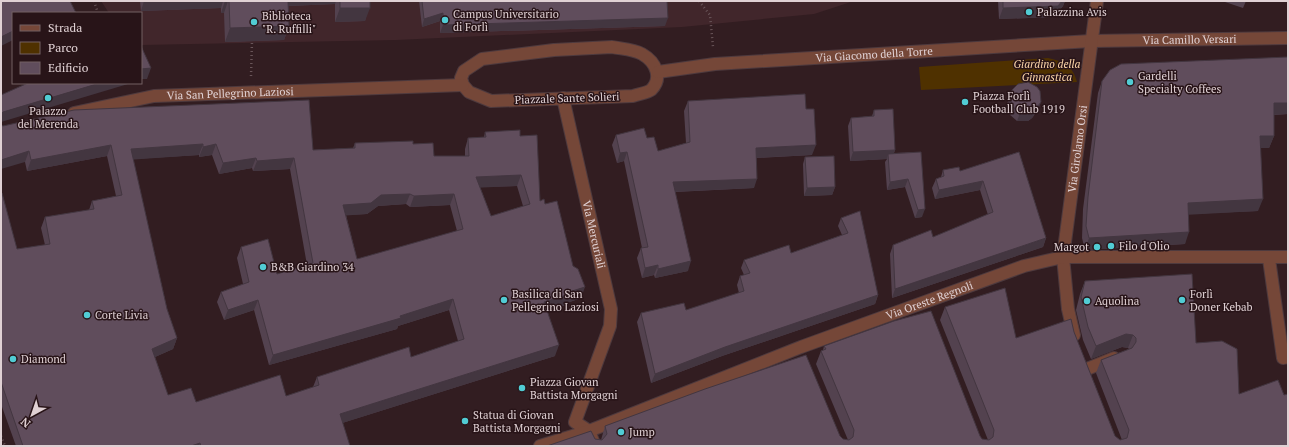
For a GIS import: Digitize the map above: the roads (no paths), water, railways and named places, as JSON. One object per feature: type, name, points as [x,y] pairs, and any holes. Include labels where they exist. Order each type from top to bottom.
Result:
[{"type":"street","name":"Via Girolamo Orsi","points":[[1093,383],[1080,352],[1068,309],[1063,257],[1097,1]]},
{"type":"street","name":"Via Camillo Versari","points":[[1091,41],[1288,38]]},
{"type":"street","name":"Via Giacomo della Torre","points":[[658,72],[715,64],[1091,41]]},
{"type":"street","points":[[463,85],[461,78],[464,71],[482,59],[554,50],[612,48],[628,49],[643,54],[658,72]]},
{"type":"street","name":"Piazzale Sante Solieri","points":[[463,85],[474,94],[491,101],[633,96],[650,91],[657,81],[658,72]]},
{"type":"street","name":"Via San Pellegrino Laziosi","points":[[65,115],[154,96],[463,85]]},
{"type":"street","name":"Via Mercuriali","points":[[563,98],[611,309],[610,326],[575,422],[588,432]]},
{"type":"street","name":"Via Oreste Regnoli","points":[[588,432],[801,347],[1024,266],[1063,257],[1288,257]]},
{"type":"street","points":[[1269,258],[1283,358],[1288,357]]},
{"type":"street","points":[[926,302],[931,316]]},
{"type":"street","points":[[801,347],[807,362]]},
{"type":"street","points":[[1088,369],[1124,354]]},
{"type":"street","points":[[540,446],[588,432],[595,446]]},
{"type":"place","name":"Palazzina Avis","points":[[1029,12]]},
{"type":"place","name":"Campus Universitario di Forlì","points":[[445,20]]},
{"type":"place","name":"Biblioteca \"R. Ruffilli\"","points":[[254,22]]},
{"type":"place","name":"Gardelli Specialty Coffees","points":[[1130,82]]},
{"type":"place","name":"Palazzo del Merenda","points":[[48,98]]},
{"type":"place","name":"Piazza Forlì Football Club 1919","points":[[965,102]]},
{"type":"place","name":"Filo d'Olio","points":[[1111,246]]},
{"type":"place","name":"Margot","points":[[1097,247]]},
{"type":"place","name":"B&B Giardino 34","points":[[263,267]]},
{"type":"place","name":"Basilica di San Pellegrino Laziosi","points":[[504,300]]},
{"type":"place","name":"Forlì Doner Kebab","points":[[1182,300]]},
{"type":"place","name":"Aquolina","points":[[1087,301]]},
{"type":"place","name":"Corte Livia","points":[[87,315]]},
{"type":"place","name":"Diamond","points":[[13,359]]},
{"type":"place","name":"Piazza Giovan Battista Morgagni","points":[[522,388]]},
{"type":"place","name":"Statua di Giovan Battista Morgagni","points":[[465,421]]},
{"type":"place","name":"Jump","points":[[621,432]]},
{"type":"park label","name":"Giardino della Ginnastica","points":[[1047,70]]}]
